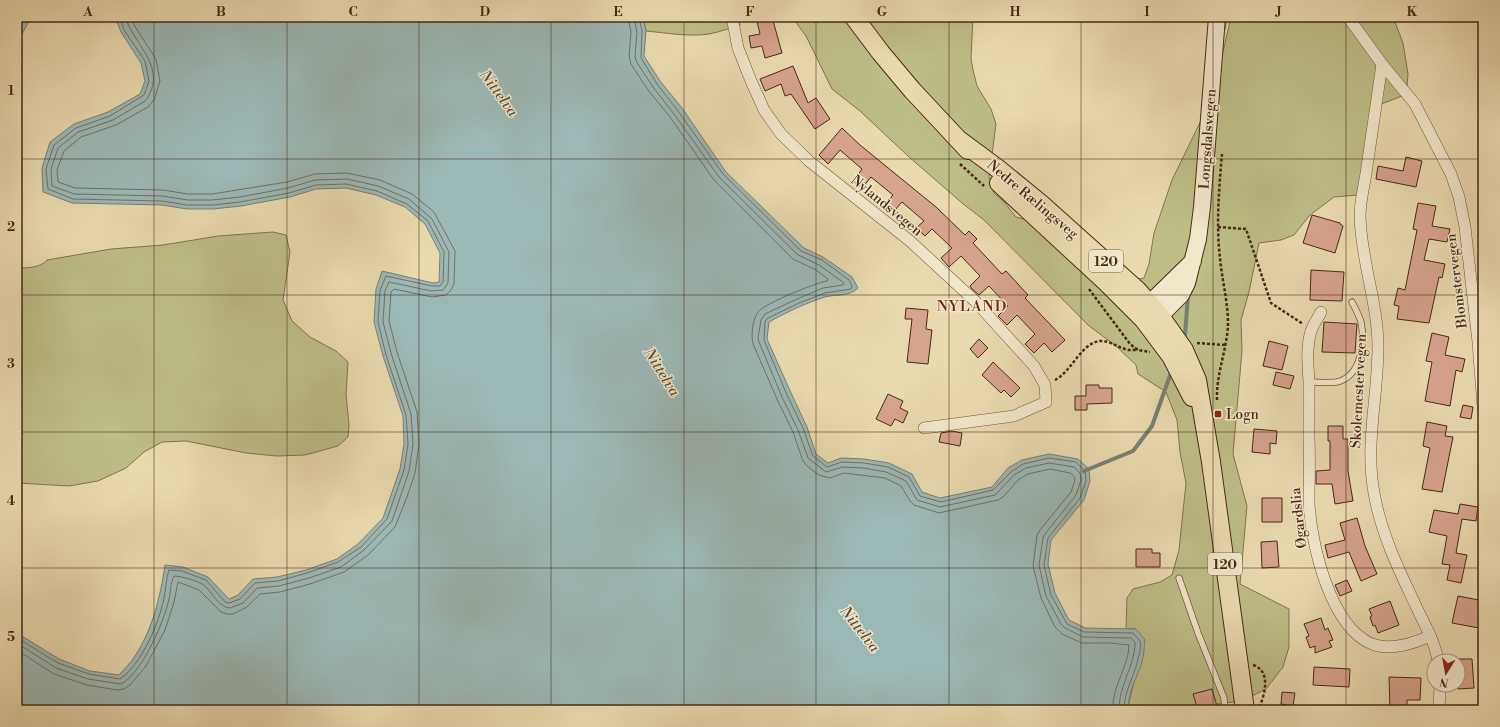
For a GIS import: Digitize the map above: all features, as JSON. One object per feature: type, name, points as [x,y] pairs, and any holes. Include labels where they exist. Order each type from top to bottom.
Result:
[{"type":"main road","name":"Nedre Rælingsveg","points":[[854,17],[907,85],[960,140],[1057,217],[1117,271],[1151,313],[1163,344],[1174,362],[1203,419],[1211,462],[1244,710]]},
{"type":"main road","name":"Longsdalsvegen","points":[[1151,313],[1181,294],[1187,283],[1198,239],[1201,220],[1217,17]]},
{"type":"street","name":"Nylandsvegen","points":[[732,17],[738,48],[751,81],[764,110],[781,134],[809,161],[910,241],[975,301],[1034,366],[1045,384],[1046,402],[1014,416],[924,428]]},
{"type":"street","name":"Blomstervegen","points":[[1348,17],[1382,64],[1415,104],[1446,162],[1459,197],[1465,226],[1478,342],[1483,407]]},
{"type":"street","name":"Skolemestervegen","points":[[1382,64],[1360,215],[1363,253],[1374,304],[1378,346],[1377,374],[1371,429],[1371,471],[1374,497],[1389,546],[1437,653]]},
{"type":"street","name":"Øgardslia","points":[[1321,312],[1311,330],[1307,350],[1309,382],[1310,504],[1313,535],[1319,563],[1330,593],[1346,623],[1359,636],[1372,644],[1398,646],[1415,643],[1430,636]]},
{"type":"street","points":[[1438,710],[1439,693]]},
{"type":"lane","points":[[1309,382],[1336,382],[1347,377],[1355,369],[1360,357],[1362,332],[1360,320],[1352,302]]},
{"type":"lane","points":[[1179,578],[1198,633],[1224,698],[1225,710]]},
{"type":"path","points":[[1434,17],[1434,20],[1459,17]]},
{"type":"path","points":[[1195,343],[1225,345],[1228,325],[1220,259],[1218,227],[1222,153]]},
{"type":"path","points":[[1218,227],[1246,229],[1271,303],[1311,330]]},
{"type":"path","points":[[1045,384],[1058,378],[1086,348],[1098,341],[1105,341],[1129,350],[1138,350]]},
{"type":"path","points":[[1238,664],[1256,665],[1264,676],[1266,685],[1259,710]]},
{"type":"green space","points":[[643,17],[737,17],[740,25],[709,34],[678,34],[646,31]]},
{"type":"green space","points":[[792,17],[973,17],[971,59],[973,70],[977,86],[991,109],[996,124],[989,178],[994,193],[1005,203],[1016,217],[1040,223],[1134,280],[1144,278],[1149,264],[1154,233],[1172,180],[1210,102],[1231,17],[1393,17],[1403,43],[1408,74],[1406,99],[1402,96],[1379,105],[1358,195],[1334,197],[1310,215],[1294,235],[1281,240],[1259,243],[1249,292],[1241,320],[1242,351],[1233,454],[1247,506],[1240,584],[1289,609],[1289,647],[1283,667],[1266,689],[1242,701],[1209,705],[1197,710],[1130,710],[1128,707],[1133,686],[1136,629],[1126,629],[1127,598],[1133,589],[1160,582],[1172,575],[1179,550],[1186,483],[1180,452],[1177,420],[1166,392],[1138,374],[1136,365],[1117,347],[1088,325],[984,220],[908,156],[860,111],[832,89],[806,36]]},
{"type":"green space","points":[[273,232],[286,235],[290,252],[283,300],[292,321],[310,337],[336,351],[348,362],[346,395],[349,425],[348,437],[338,446],[305,455],[277,456],[246,453],[186,441],[162,442],[144,452],[126,468],[98,481],[69,486],[17,483],[17,268],[33,267],[41,265],[47,260],[111,249],[163,245],[218,236]]},
{"type":"water","points":[[17,17],[31,17],[17,44]]},
{"type":"water","name":"Nittelva","points":[[115,17],[643,17],[646,31],[644,56],[660,81],[682,108],[726,172],[804,248],[823,257],[852,277],[858,288],[851,293],[825,297],[811,302],[769,322],[767,339],[807,427],[816,454],[828,463],[841,458],[864,459],[889,463],[912,474],[922,492],[940,498],[992,487],[1008,468],[1022,460],[1049,454],[1078,459],[1089,469],[1090,481],[1084,500],[1051,540],[1048,564],[1055,593],[1069,620],[1085,628],[1136,629],[1145,640],[1142,662],[1130,693],[1130,710],[17,710],[17,633],[59,659],[90,671],[119,675],[133,659],[147,635],[158,601],[165,565],[183,567],[208,577],[229,599],[238,595],[253,579],[277,577],[306,570],[337,559],[358,544],[383,518],[400,469],[404,444],[403,416],[383,356],[374,322],[376,289],[382,271],[433,283],[439,282],[440,253],[425,224],[405,207],[376,195],[346,188],[316,189],[290,197],[241,206],[213,209],[187,209],[162,205],[72,203],[43,192],[42,168],[50,142],[74,124],[108,112],[140,94],[145,81],[141,63],[121,32]]},
{"type":"building","points":[[756,17],[772,17],[782,53],[765,58],[762,46],[751,48],[749,36],[760,34]]},
{"type":"building","points":[[793,66],[808,103],[816,98],[830,119],[815,129],[791,94],[785,96],[781,84],[765,91],[760,79]]},
{"type":"building","points":[[842,128],[860,145],[936,207],[965,235],[969,231],[977,239],[973,243],[1002,274],[1006,271],[1028,295],[1025,298],[1065,340],[1052,352],[1044,343],[1034,353],[1025,344],[1035,334],[1017,315],[1007,325],[998,316],[1008,306],[989,286],[979,295],[972,289],[970,286],[980,276],[961,256],[949,267],[941,258],[952,248],[932,229],[925,236],[916,228],[924,221],[902,202],[895,210],[886,203],[893,195],[871,177],[862,188],[853,181],[862,169],[840,150],[828,164],[819,155]]},
{"type":"building","points":[[1406,157],[1422,161],[1416,187],[1376,179],[1378,166],[1403,171]]},
{"type":"building","points":[[1418,203],[1436,206],[1432,226],[1450,229],[1447,242],[1429,239],[1424,260],[1445,264],[1442,278],[1439,277],[1429,323],[1397,319],[1399,306],[1394,305],[1398,288],[1405,290],[1417,230],[1413,229]]},
{"type":"building","points":[[1312,215],[1340,223],[1343,226],[1335,253],[1303,243]]},
{"type":"building","points":[[1311,270],[1344,272],[1342,301],[1310,300]]},
{"type":"building","points":[[906,308],[928,310],[926,329],[932,330],[928,364],[907,362],[912,319],[905,319]]},
{"type":"building","points":[[1324,322],[1357,324],[1355,353],[1322,352]]},
{"type":"building","points":[[1432,333],[1449,337],[1445,355],[1465,359],[1462,372],[1456,370],[1450,406],[1425,401],[1432,362],[1426,361]]},
{"type":"building","points":[[979,339],[988,348],[978,358],[970,349]]},
{"type":"building","points":[[1269,341],[1288,346],[1282,370],[1263,366]]},
{"type":"building","points":[[993,362],[1020,388],[1011,397],[1004,390],[1001,393],[982,375]]},
{"type":"building","points":[[1276,372],[1294,376],[1290,389],[1273,385]]},
{"type":"building","points":[[1086,385],[1099,385],[1099,388],[1112,388],[1112,403],[1087,404],[1087,410],[1075,410],[1075,396],[1086,396]]},
{"type":"building","points":[[888,394],[903,401],[900,408],[908,412],[903,423],[895,419],[891,426],[876,419]]},
{"type":"building","points":[[1463,405],[1473,407],[1471,419],[1460,417]]},
{"type":"building","points":[[1427,422],[1447,426],[1445,436],[1453,437],[1442,492],[1422,489],[1430,448],[1423,446]]},
{"type":"building","points":[[1328,426],[1343,426],[1343,439],[1348,439],[1348,471],[1353,501],[1335,504],[1332,484],[1316,484],[1316,471],[1330,470],[1330,441],[1328,441]]},
{"type":"building","points":[[1254,429],[1277,431],[1276,444],[1270,443],[1270,454],[1252,452]]},
{"type":"building","points":[[952,431],[962,433],[960,446],[939,442],[941,433]]},
{"type":"building","points":[[1262,498],[1282,498],[1282,522],[1262,522]]},
{"type":"building","points":[[1460,504],[1478,507],[1476,521],[1462,519],[1456,553],[1467,555],[1461,583],[1447,580],[1450,565],[1442,564],[1447,536],[1429,532],[1434,510],[1458,514]]},
{"type":"building","points":[[1357,518],[1365,546],[1377,574],[1361,581],[1349,552],[1328,558],[1325,545],[1345,540],[1340,523]]},
{"type":"building","points":[[1277,541],[1279,567],[1262,568],[1261,542]]},
{"type":"building","points":[[1136,549],[1152,549],[1152,553],[1160,553],[1160,567],[1136,567]]},
{"type":"building","points":[[1347,580],[1352,591],[1340,596],[1335,585]]},
{"type":"building","points":[[1458,596],[1479,600],[1478,605],[1483,606],[1483,617],[1479,628],[1452,623]]},
{"type":"building","points":[[1390,601],[1399,625],[1378,633],[1375,625],[1373,626],[1370,617],[1372,616],[1369,609]]},
{"type":"building","points":[[1321,618],[1325,630],[1328,628],[1333,640],[1329,641],[1332,647],[1315,653],[1315,646],[1310,648],[1306,637],[1309,636],[1304,624]]},
{"type":"building","points":[[1466,659],[1472,659],[1474,688],[1466,688]]},
{"type":"building","points":[[1314,667],[1350,669],[1349,687],[1313,685]]},
{"type":"building","points":[[1389,677],[1421,678],[1420,700],[1407,700],[1407,710],[1390,710]]},
{"type":"building","points":[[1212,689],[1218,710],[1198,710],[1193,694]]},
{"type":"building","points":[[1282,692],[1295,693],[1293,706],[1281,704]]},
{"type":"waterway","points":[[1224,28],[1225,17]]},
{"type":"waterway","points":[[1183,339],[1185,335],[1188,295]]},
{"type":"waterway","points":[[1084,471],[1133,451],[1152,426],[1172,370]]},
{"type":"place","name":"Logn","points":[[1218,414]]},
{"type":"district","name":"NYLAND","points":[[972,306]]}]
